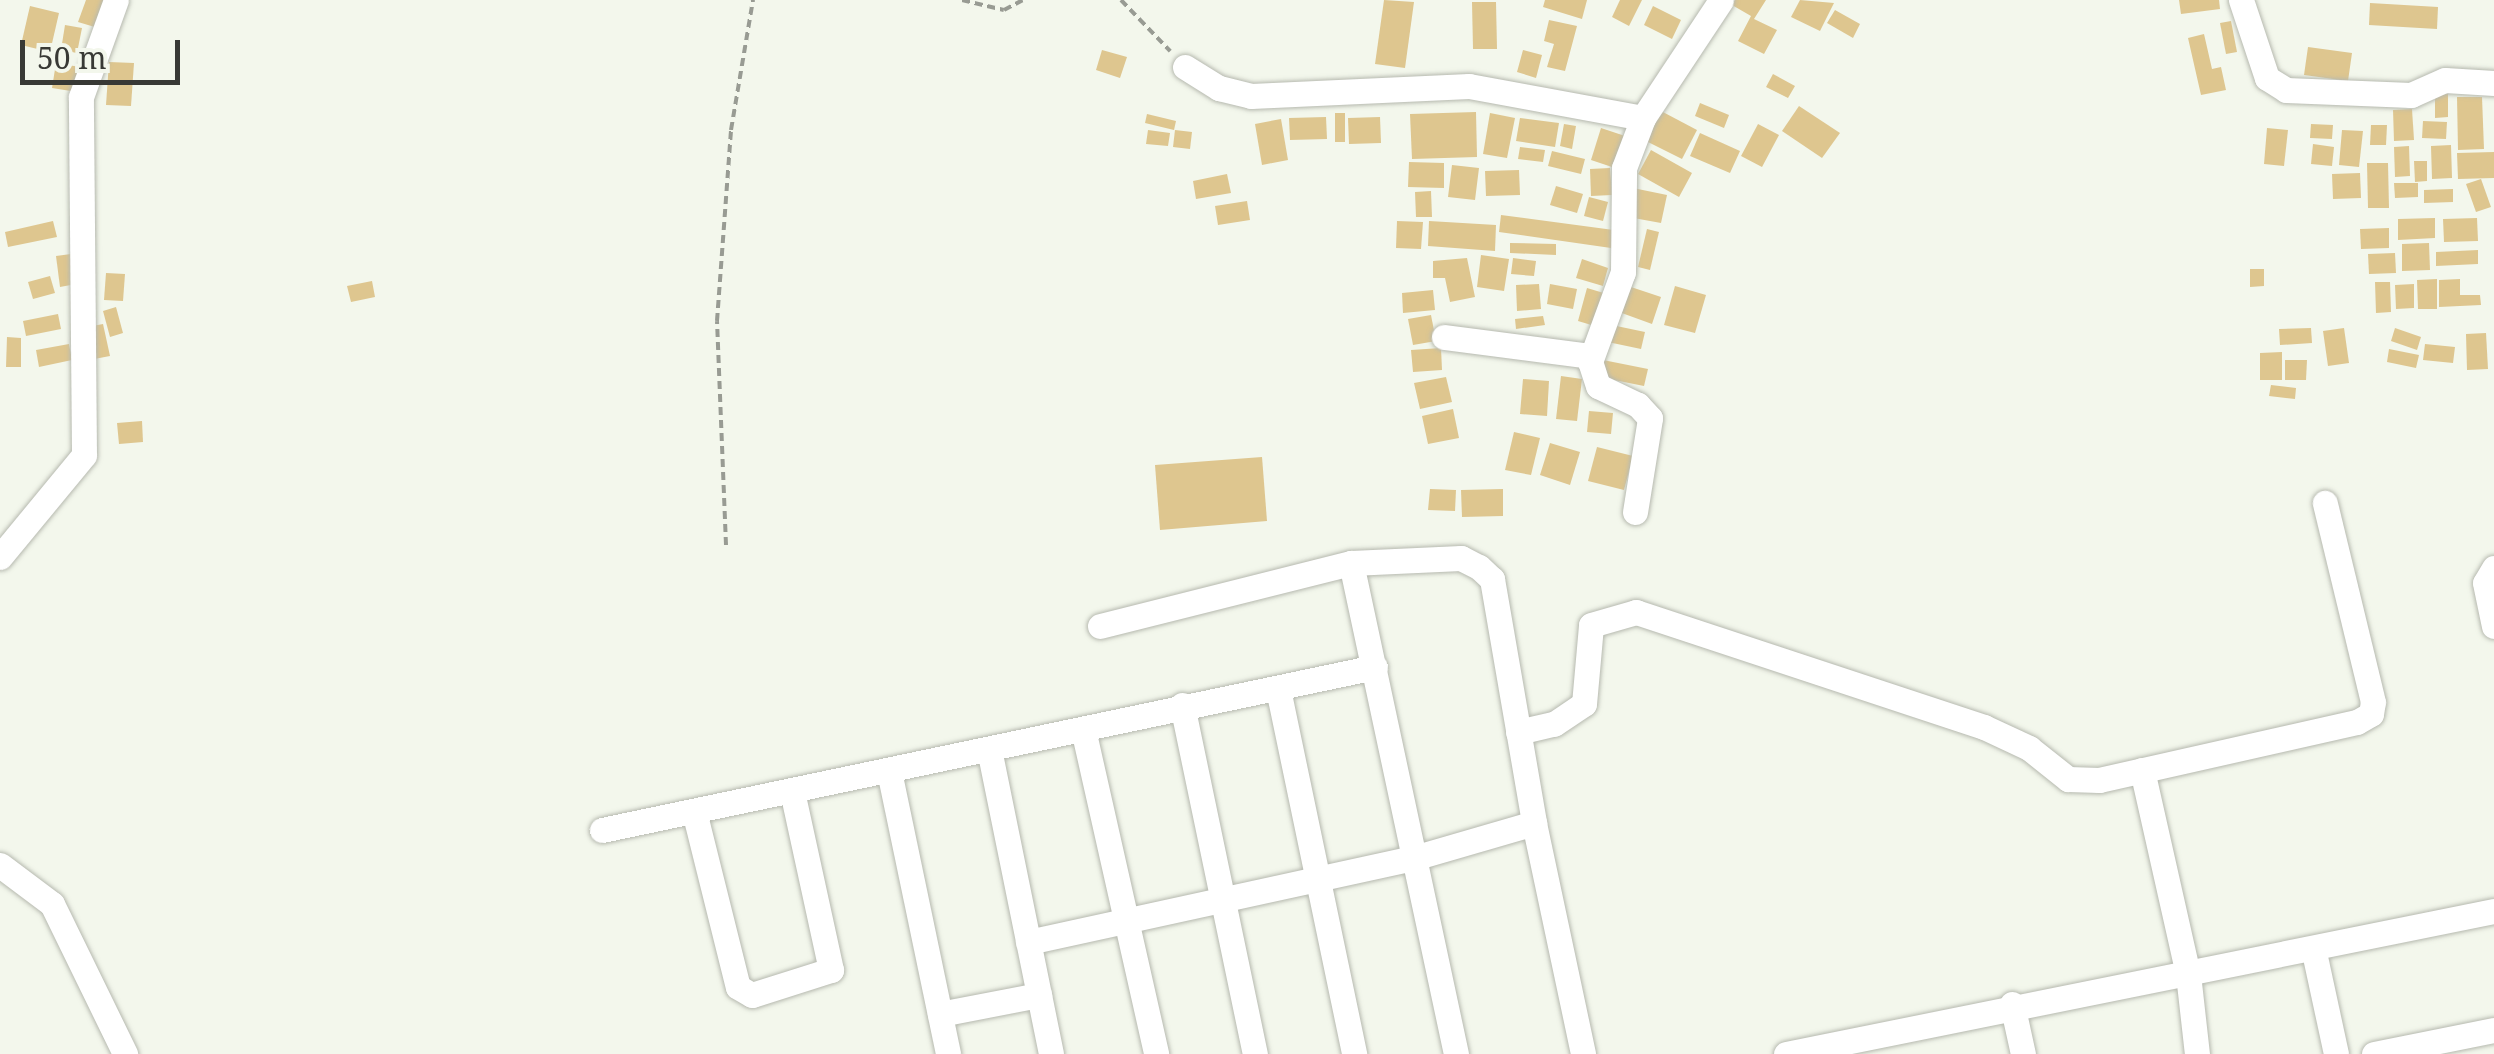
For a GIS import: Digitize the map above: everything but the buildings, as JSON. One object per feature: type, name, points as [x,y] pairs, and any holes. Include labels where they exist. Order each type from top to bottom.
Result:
[{"type":"street","points":[[0,557],[84,454],[80,96],[116,0]]},
{"type":"street","points":[[1636,512],[1650,418],[1638,405],[1598,386],[1592,356],[1623,272],[1624,168],[1643,118],[1722,0]]},
{"type":"street","points":[[2240,0],[2267,78],[2286,90],[2411,94],[2446,80],[2494,83]]},
{"type":"street","points":[[1185,68],[1220,88],[1251,96],[1468,86],[1643,118]]},
{"type":"street","points":[[1444,337],[1592,356]]},
{"type":"street","points":[[1518,732],[1554,724],[1584,704],[1591,624],[1636,612],[1984,727],[2030,748],[2068,779],[2142,770],[2371,714],[2325,503]]},
{"type":"street","points":[[1100,626],[1351,563],[1461,558],[1480,566],[1492,579],[1534,823],[1584,1054]]},
{"type":"street","points":[[1351,563],[1456,1054]]},
{"type":"street","points":[[2494,568],[2485,582],[2494,626]]},
{"type":"street","points":[[602,830],[1375,666]]},
{"type":"street","points":[[1278,688],[1354,1054]]},
{"type":"street","points":[[1182,704],[1255,1054]]},
{"type":"street","points":[[1084,729],[1156,1054]]},
{"type":"street","points":[[988,749],[1051,1054]]},
{"type":"street","points":[[2142,770],[2188,974],[2197,1054]]},
{"type":"street","points":[[889,771],[948,1054]]},
{"type":"street","points":[[694,811],[738,987],[752,995],[831,970],[792,791]]},
{"type":"street","points":[[1028,942],[1126,917],[1416,857],[1534,823]]},
{"type":"street","points":[[0,865],[52,904],[125,1054]]},
{"type":"street","points":[[1786,1054],[2012,1004],[2314,952],[2494,910]]},
{"type":"street","points":[[2314,952],[2336,1054]]},
{"type":"street","points":[[940,1014],[1039,995]]},
{"type":"street","points":[[2012,1004],[2022,1054]]},
{"type":"street","points":[[2374,1054],[2494,1030]]},
{"type":"path","points":[[726,544],[717,321],[731,130],[753,0]]},
{"type":"path","points":[[962,0],[1004,10],[1023,0]]},
{"type":"path","points":[[1121,0],[1185,68]]}]
